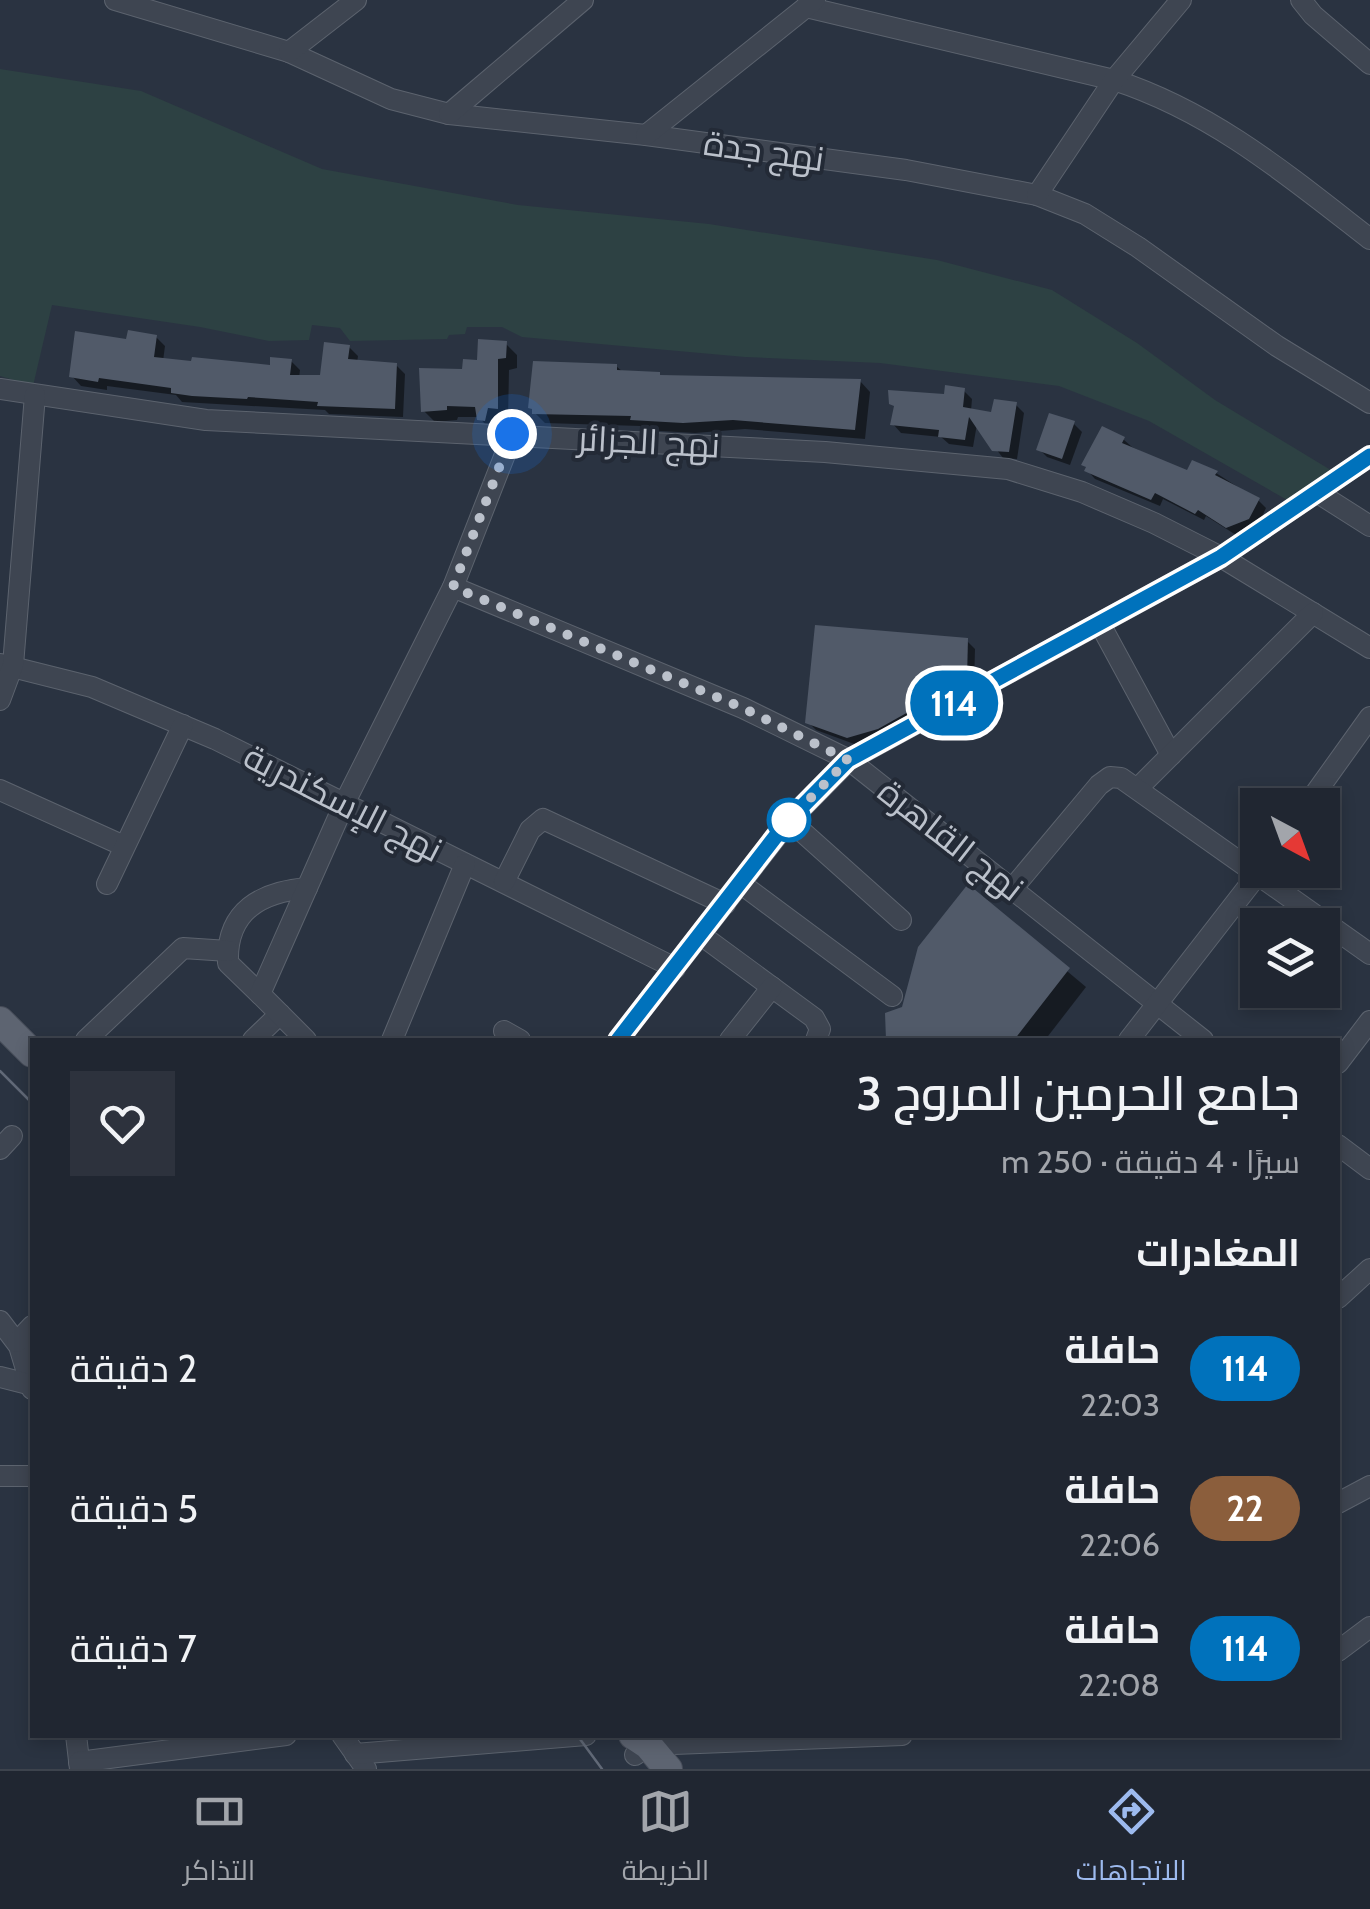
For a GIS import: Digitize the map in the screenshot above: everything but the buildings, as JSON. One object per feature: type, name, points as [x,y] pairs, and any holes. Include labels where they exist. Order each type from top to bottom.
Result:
[{"type":"main road","points":[[0,1020],[30,1051]]},
{"type":"main road","points":[[637,1748],[668,1769]]},
{"type":"street","name":"نهج جدة","points":[[118,0],[289,52],[391,99],[448,114],[906,170],[1036,195],[1085,214],[1278,346],[1370,403]]},
{"type":"street","points":[[289,52],[356,0]]},
{"type":"street","points":[[448,114],[583,0]]},
{"type":"street","points":[[1036,195],[1114,80],[1181,0]]},
{"type":"street","points":[[1301,0],[1370,64]]},
{"type":"street","points":[[646,136],[810,4],[1153,92],[1239,138],[1370,239]]},
{"type":"street","name":"نهج الجزائر","points":[[0,389],[206,420],[824,452],[1008,469],[1082,492],[1221,557],[1370,648]]},
{"type":"street","points":[[0,700],[35,396]]},
{"type":"street","points":[[260,994],[345,802],[453,587],[512,434]]},
{"type":"street","points":[[620,1038],[790,820],[848,760],[1221,557],[1370,456]]},
{"type":"street","points":[[1318,494],[1370,526]]},
{"type":"street","name":"نهج القاهرة","points":[[453,587],[743,708],[848,760],[1201,1038]]},
{"type":"street","points":[[1138,788],[1312,613]]},
{"type":"street","points":[[1100,624],[1171,755]]},
{"type":"street","name":"نهج الإسكندرية","points":[[6,664],[92,687],[182,725],[676,968]]},
{"type":"street","points":[[1319,788],[1370,716]]},
{"type":"street","points":[[106,884],[182,725]]},
{"type":"street","points":[[1012,889],[1099,785],[1110,777],[1121,778],[1138,788],[1240,858]]},
{"type":"street","points":[[0,790],[124,846]]},
{"type":"street","points":[[504,882],[530,830],[543,819],[724,904]]},
{"type":"street","points":[[790,820],[901,920]]},
{"type":"street","points":[[393,1038],[465,864]]},
{"type":"street","points":[[740,883],[892,996]]},
{"type":"street","points":[[304,1038],[228,963],[228,950],[236,926],[259,899],[307,888]]},
{"type":"street","points":[[1131,1038],[1248,888]]},
{"type":"street","points":[[1281,888],[1370,954]]},
{"type":"street","points":[[701,935],[814,1018],[820,1029],[817,1038]]},
{"type":"street","points":[[88,1038],[183,948],[228,950]]},
{"type":"street","points":[[732,1038],[772,987]]},
{"type":"street","points":[[255,1038],[280,1014]]},
{"type":"street","points":[[1340,1060],[1370,1022]]},
{"type":"street","points":[[1340,1146],[1370,1169]]},
{"type":"street","points":[[1340,1296],[1370,1269]]},
{"type":"street","points":[[0,1322],[17,1342],[30,1378]]},
{"type":"street","points":[[17,1342],[30,1328]]},
{"type":"street","points":[[0,1377],[30,1386]]},
{"type":"street","points":[[0,1476],[30,1476]]},
{"type":"street","points":[[1340,1502],[1370,1486]]},
{"type":"street","points":[[1340,1650],[1370,1627]]},
{"type":"street","points":[[76,1738],[79,1766],[266,1738]]},
{"type":"street","points":[[344,1738],[360,1761],[544,1738]]},
{"type":"street","points":[[637,1748],[841,1738]]},
{"type":"green space","points":[[0,69],[141,91],[322,169],[518,205],[709,224],[937,260],[1052,290],[1137,343],[1215,400],[1334,472],[1289,501],[1149,421],[1059,386],[880,363],[745,357],[522,337],[502,327],[467,327],[465,334],[449,335],[447,339],[350,341],[340,328],[312,325],[309,340],[269,341],[52,305],[33,386],[0,376]]},
{"type":"tram line","points":[[0,1071],[30,1101]]},
{"type":"tram line","points":[[579,1738],[602,1769]]},
{"type":"bus line","name":"114","points":[[620,1038],[786,823],[848,760],[1221,557],[1370,456]]},
{"type":"route","points":[[512,434],[453,587],[743,708],[848,760],[789,820]]}]
